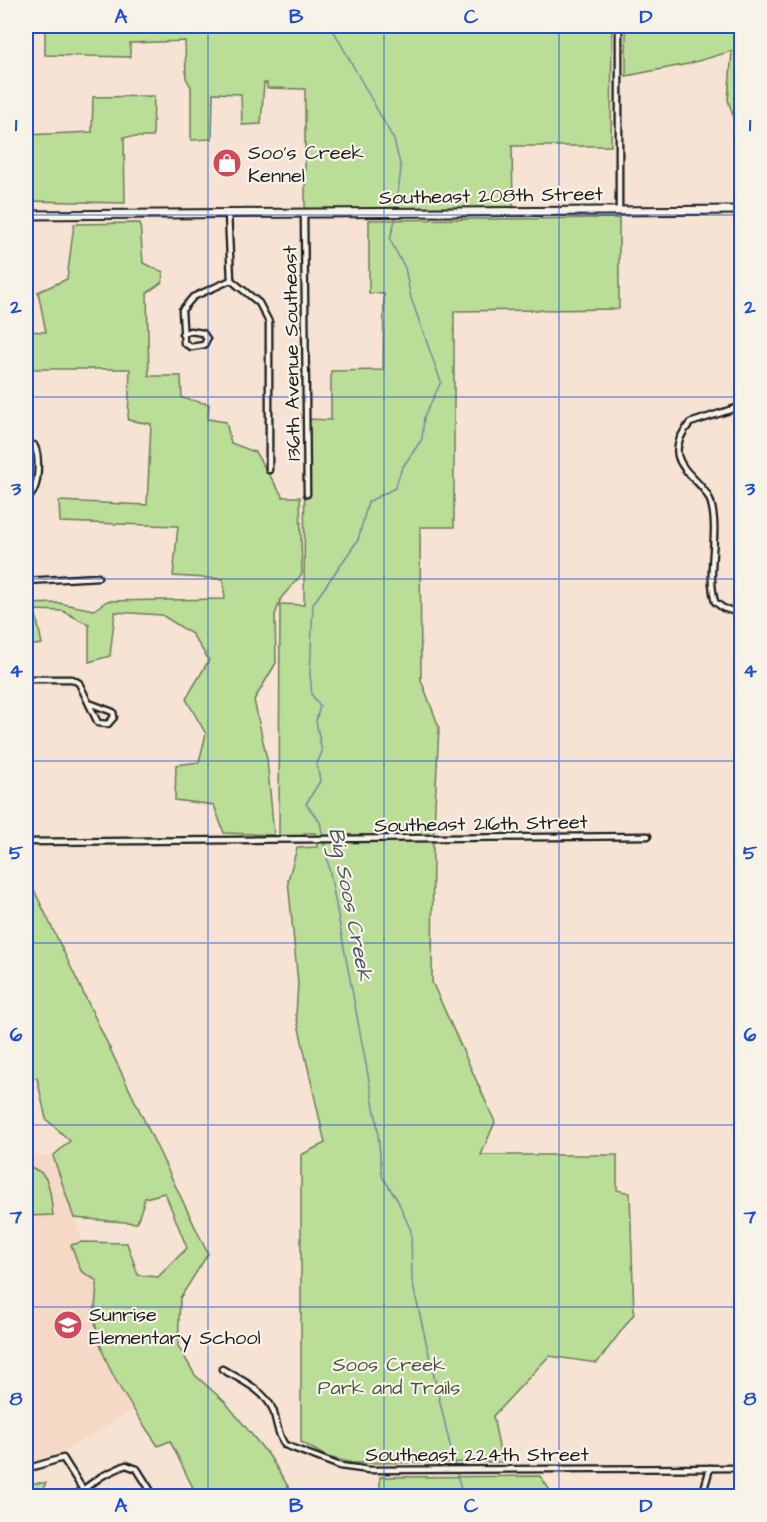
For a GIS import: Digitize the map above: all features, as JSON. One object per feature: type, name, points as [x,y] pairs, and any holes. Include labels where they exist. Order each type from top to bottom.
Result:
[{"type":"street","points":[[619,26],[619,210]]},
{"type":"street","name":"Southeast 208th Street","points":[[26,215],[741,210]]},
{"type":"street","points":[[228,213],[231,280],[259,303],[269,322],[269,470]]},
{"type":"street","name":"136th Avenue Southeast","points":[[304,213],[307,494]]},
{"type":"street","points":[[182,334],[201,332],[206,335],[207,342],[201,346],[187,346],[182,334],[181,315],[187,302],[231,280]]},
{"type":"street","points":[[741,406],[690,423],[680,442],[682,466],[703,489],[712,506],[713,593],[716,602],[723,608],[741,614]]},
{"type":"street","points":[[26,443],[34,446],[37,452],[36,489],[32,495]]},
{"type":"street","points":[[26,581],[98,577]]},
{"type":"street","points":[[26,679],[72,679],[79,683],[98,723],[108,724],[114,717],[113,712],[105,707],[89,703]]},
{"type":"street","name":"Southeast 216th Street","points":[[26,842],[648,836]]},
{"type":"street","name":"Southeast 224th Street","points":[[222,1369],[266,1399],[274,1413],[281,1440],[291,1449],[350,1469],[741,1468]]},
{"type":"street","points":[[26,1469],[63,1458],[87,1497]]},
{"type":"street","points":[[74,1497],[121,1466],[131,1466],[137,1469],[154,1497]]},
{"type":"street","points":[[702,1497],[710,1468]]},
{"type":"shaded area","name":"Sunrise Elementary School","points":[[26,1155],[53,1156],[138,1407],[65,1451],[30,1463],[26,1463]]},
{"type":"green space","points":[[45,26],[612,26],[611,146],[512,146],[513,208],[305,210],[305,89],[267,88],[267,83],[264,83],[261,124],[242,125],[241,94],[213,93],[212,139],[191,140],[191,87],[186,78],[185,41],[130,43],[130,57],[45,55]]},
{"type":"green space","points":[[626,26],[741,26],[741,141],[728,100],[732,51],[688,64],[626,76]]},
{"type":"green space","points":[[154,96],[153,137],[124,137],[125,203],[26,201],[26,135],[92,132],[93,97]]},
{"type":"green space","name":"Soos Creek Park and Trails","points":[[619,218],[619,309],[454,311],[454,527],[420,527],[421,680],[439,727],[433,845],[432,982],[495,1122],[481,1155],[617,1155],[617,1190],[630,1193],[634,1314],[597,1363],[549,1356],[493,1416],[502,1462],[353,1463],[327,1457],[301,1442],[301,1155],[325,1143],[296,1015],[298,983],[288,880],[297,848],[317,847],[315,833],[304,833],[304,838],[279,838],[280,604],[304,605],[305,419],[331,420],[331,371],[383,370],[384,294],[369,293],[369,220]]},
{"type":"green space","points":[[140,223],[143,263],[163,272],[162,282],[147,293],[149,376],[181,376],[182,398],[209,404],[208,419],[226,422],[231,443],[255,452],[283,497],[300,497],[302,574],[281,598],[275,615],[276,663],[254,700],[267,759],[274,835],[224,833],[214,805],[175,800],[176,765],[199,762],[206,734],[186,699],[209,660],[192,634],[162,615],[115,612],[110,656],[89,662],[89,625],[63,611],[35,610],[42,644],[26,646],[26,604],[59,603],[94,610],[107,601],[225,599],[223,579],[173,576],[178,526],[60,522],[59,501],[147,505],[151,424],[128,420],[130,369],[26,369],[26,331],[46,332],[38,292],[67,279],[74,224]]},
{"type":"green space","points":[[26,873],[208,1254],[180,1298],[178,1346],[195,1375],[226,1403],[270,1457],[294,1496],[197,1496],[170,1441],[158,1446],[121,1390],[105,1359],[95,1322],[97,1281],[81,1271],[71,1245],[82,1242],[127,1243],[138,1275],[158,1277],[187,1248],[165,1193],[145,1198],[137,1223],[74,1218],[53,1156],[70,1141],[46,1119],[37,1078],[26,1077]]},
{"type":"green space","points":[[26,1168],[35,1169],[45,1178],[50,1191],[53,1215],[26,1216]]},
{"type":"green space","points":[[540,1476],[554,1496],[380,1496],[380,1477]]},
{"type":"green space","points":[[26,1483],[46,1483],[39,1496],[26,1496]]},
{"type":"waterway","name":"Big Soos Creek","points":[[331,26],[394,140],[401,168],[396,211]]},
{"type":"waterway","name":"Big Soos Creek","points":[[323,837],[320,822],[306,804],[320,781],[317,764],[322,752],[316,721],[320,706],[312,695],[310,674],[313,604],[358,540],[368,502],[395,488],[402,468],[422,439],[424,417],[441,382],[411,298],[405,268],[390,240],[396,216]]},
{"type":"waterway","name":"Big Soos Creek","points":[[324,841],[377,1123],[382,1176],[398,1201],[411,1231],[412,1281],[455,1467]]},
{"type":"waterway","name":"Big Soos Creek","points":[[456,1471],[463,1496]]},
{"type":"place","name":"Soo's Creek Kennel","points":[[227,163]]},
{"type":"place","name":"Sunrise Elementary School","points":[[68,1325]]}]
